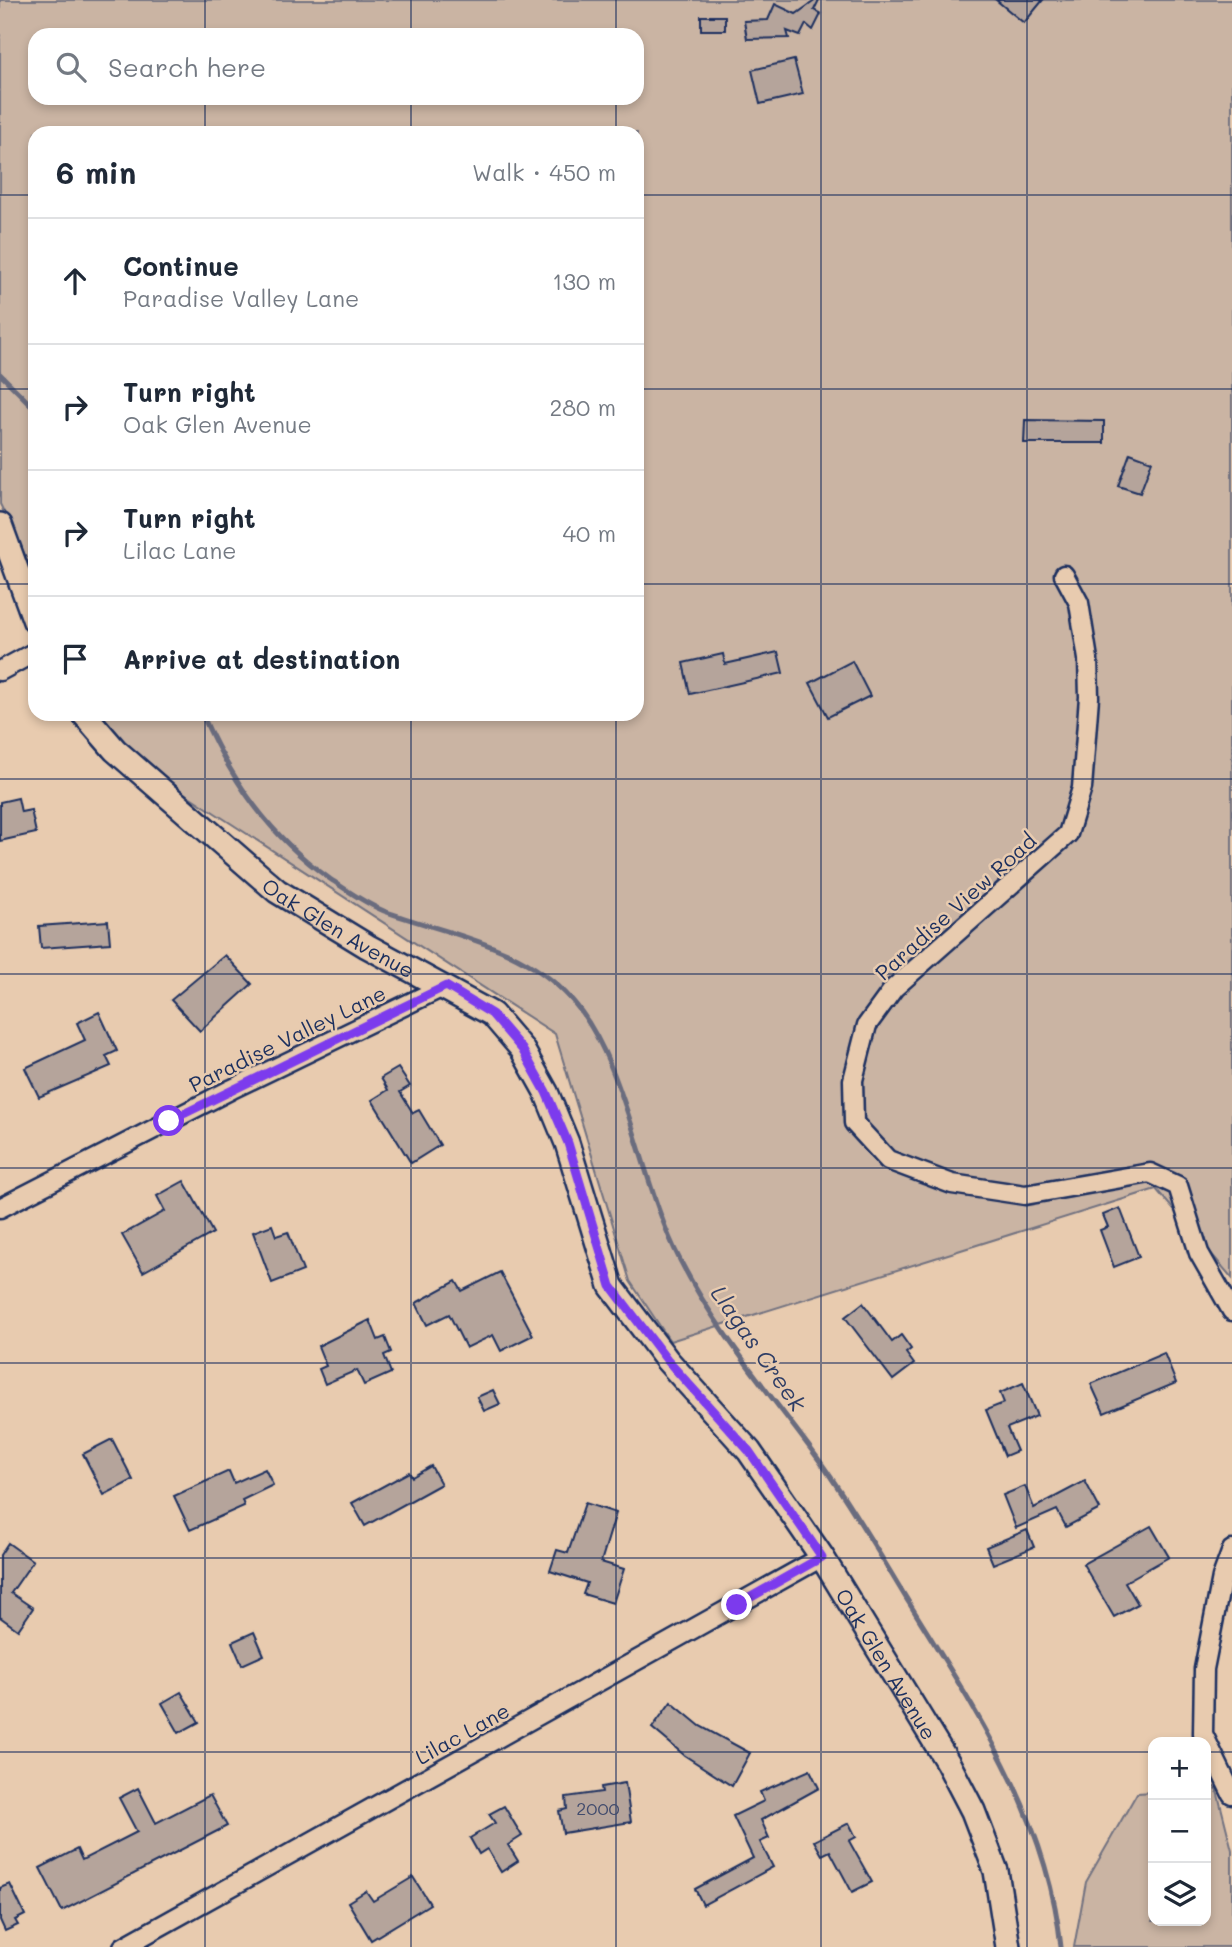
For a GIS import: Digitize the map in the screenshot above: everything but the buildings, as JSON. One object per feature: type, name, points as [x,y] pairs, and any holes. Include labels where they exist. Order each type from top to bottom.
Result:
[{"type":"street","points":[[0,525],[28,602]]},
{"type":"street","name":"Paradise View Road","points":[[1064,575],[1079,603],[1088,671],[1082,788],[1068,834],[894,988],[867,1025],[853,1080],[854,1123],[888,1160],[952,1184],[1026,1195],[1150,1173],[1178,1186],[1199,1254],[1232,1311]]},
{"type":"street","points":[[0,671],[28,656]]},
{"type":"street","name":"Oak Glen Avenue","points":[[90,721],[115,750],[277,891],[367,946],[446,986],[492,1014],[522,1049],[546,1092],[568,1143],[611,1286],[667,1360],[749,1451],[822,1557],[948,1763],[973,1811],[996,1871],[1009,1947]]},
{"type":"street","name":"Paradise Valley Lane","points":[[0,1208],[232,1089],[446,986]]},
{"type":"street","points":[[1232,1550],[1222,1577],[1204,1669],[1203,1734],[1232,1794]]},
{"type":"street","name":"Lilac Lane","points":[[123,1947],[822,1557]]},
{"type":"shaded area","points":[[0,0],[1232,0],[1232,1278],[1156,1189],[670,1341],[630,1281],[555,1034],[121,752],[106,721],[644,721],[644,126],[28,126],[28,562],[0,504]]},
{"type":"shaded area","points":[[1216,1787],[1232,1850],[1232,1947],[1074,1947],[1086,1882],[1137,1793],[1148,1792],[1148,1926],[1211,1926],[1211,1788]]},
{"type":"waterway","name":"Llagas Creek","points":[[0,374],[28,402]]},
{"type":"waterway","name":"Llagas Creek","points":[[205,721],[226,762],[254,806],[308,862],[349,892],[377,908],[484,944],[531,966],[553,981],[572,1000],[591,1026],[620,1090],[666,1229],[695,1287],[745,1363],[843,1495],[960,1686],[1006,1768],[1041,1854],[1054,1900],[1061,1947]]},
{"type":"route","points":[[169,1121],[446,986],[492,1014],[522,1049],[546,1092],[568,1143],[576,1177],[611,1286],[667,1360],[749,1451],[822,1557],[737,1605]]}]
